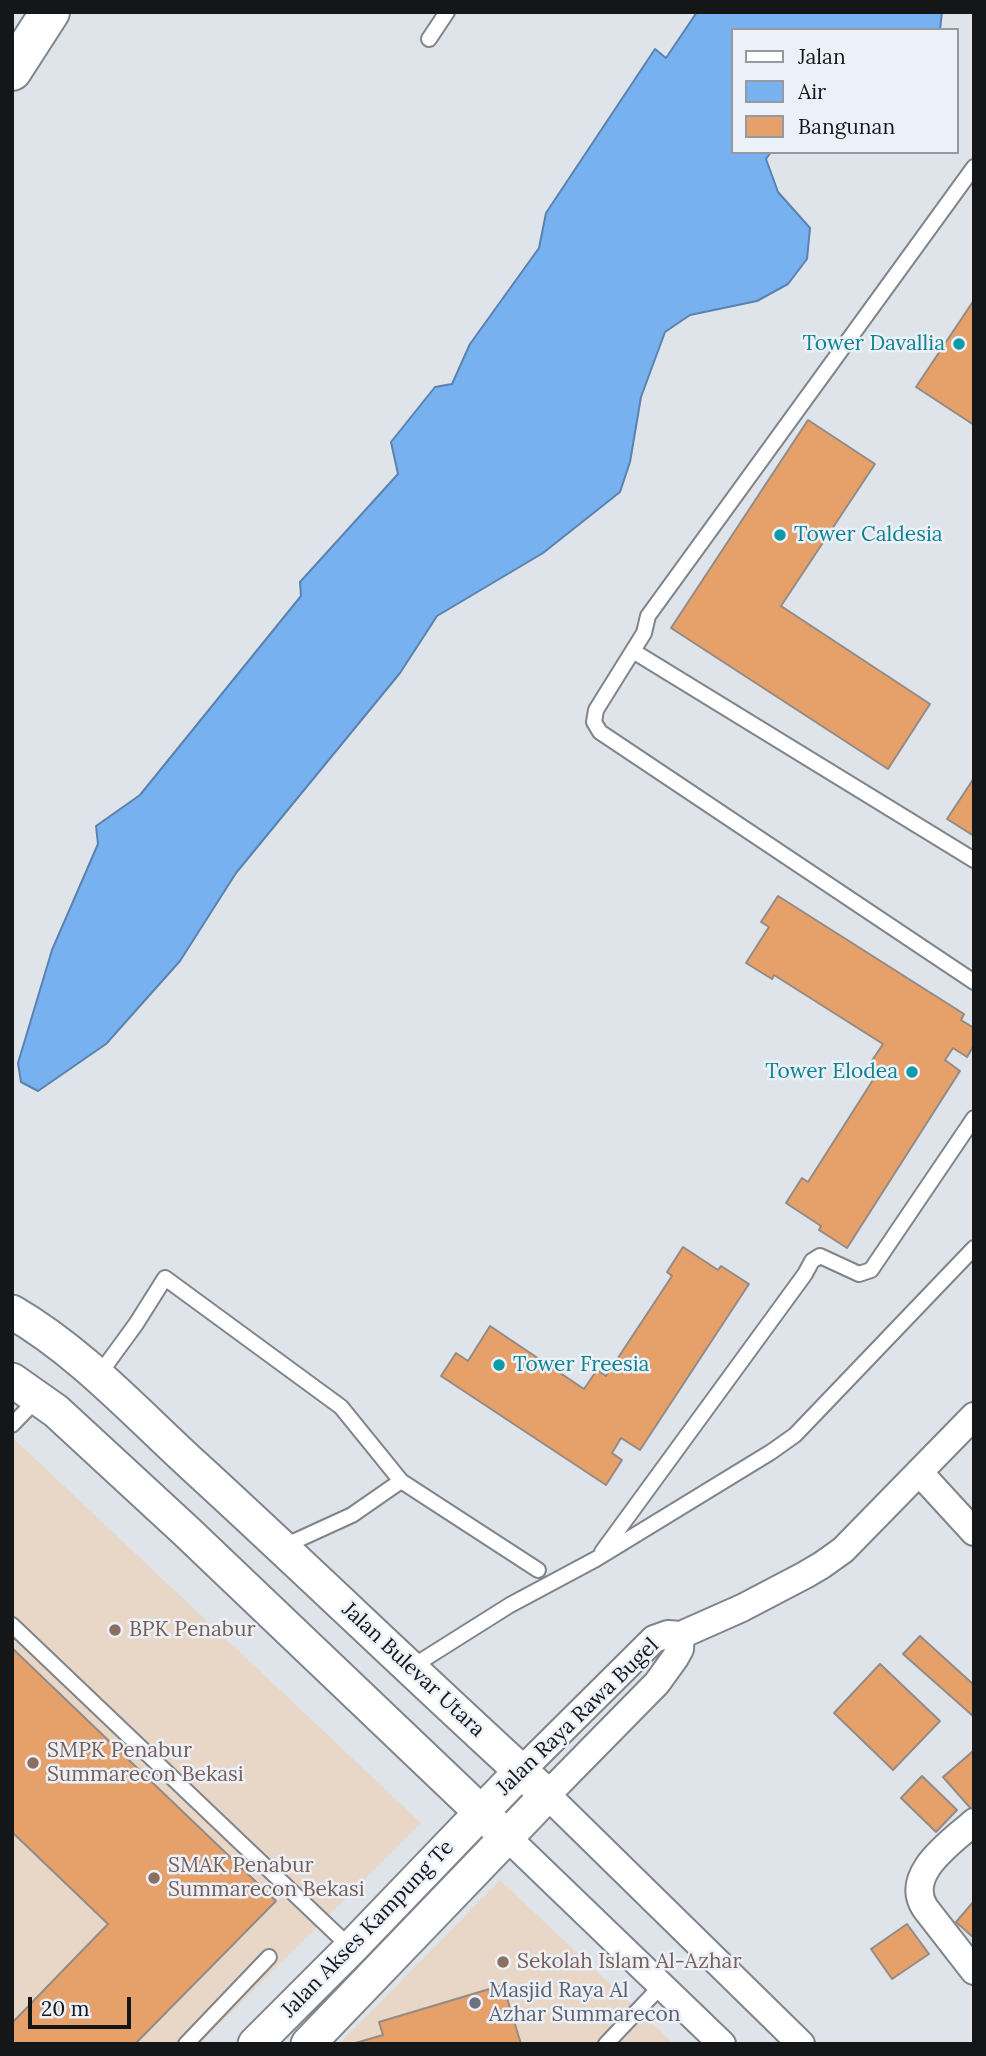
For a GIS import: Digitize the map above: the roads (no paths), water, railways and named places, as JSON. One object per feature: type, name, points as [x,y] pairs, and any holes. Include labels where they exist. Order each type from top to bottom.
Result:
[{"type":"main road","points":[[12,71],[50,12]]},
{"type":"street","name":"Jalan Bulevar Utara","points":[[12,1312],[52,1337],[282,1547],[547,1795],[801,2044]]},
{"type":"street","points":[[26,1389],[186,1531],[722,2044]]},
{"type":"street","name":"Jalan Raya Rawa Bugel","points":[[481,1813],[654,1639],[662,1635],[681,1635],[742,1608],[822,1565],[843,1550],[974,1416]]},
{"type":"street","points":[[919,1472],[974,1532]]},
{"type":"street","name":"Jalan Raya Rawa Bugel","points":[[508,1838],[657,1683],[680,1648],[681,1635]]},
{"type":"street","name":"Jalan Akses Kampung Te","points":[[255,2044],[481,1813]]},
{"type":"street","points":[[974,1822],[925,1868],[919,1891],[925,1908],[974,1971]]},
{"type":"street","name":"Jalan Akses Kampung Te","points":[[308,2044],[508,1838]]},
{"type":"lane","points":[[429,40],[447,12]]},
{"type":"lane","points":[[974,167],[648,616],[644,634],[596,710],[594,722],[600,732],[974,982]]},
{"type":"lane","points":[[633,651],[974,860]]},
{"type":"lane","points":[[596,1559],[812,1261],[820,1256],[859,1274],[871,1270],[974,1118]]},
{"type":"lane","points":[[410,1668],[510,1605],[596,1559],[795,1435],[974,1248]]},
{"type":"lane","points":[[97,1377],[136,1324],[165,1278],[341,1407],[401,1481],[538,1570]]},
{"type":"lane","points":[[12,1425],[26,1389]]},
{"type":"lane","points":[[282,1547],[352,1515],[401,1481]]},
{"type":"lane","points":[[12,1625],[351,1948]]},
{"type":"lane","points":[[186,2044],[269,1957]]},
{"type":"lane","points":[[606,2044],[661,1986]]},
{"type":"water","points":[[697,12],[942,12],[940,28],[730,28],[730,154],[770,154],[766,159],[778,192],[810,228],[807,259],[788,284],[757,301],[690,315],[665,332],[641,397],[630,462],[620,492],[543,553],[437,616],[400,673],[236,873],[180,961],[106,1044],[38,1091],[21,1082],[18,1063],[52,950],[98,844],[96,826],[140,795],[301,596],[300,582],[398,474],[391,442],[435,387],[452,384],[470,344],[539,248],[546,213],[655,49],[666,58]]},
{"type":"place","name":"Tower Davallia","points":[[959,344]]},
{"type":"place","name":"Tower Caldesia","points":[[780,535]]},
{"type":"place","name":"Tower Elodea","points":[[912,1072]]},
{"type":"place","name":"Tower Freesia","points":[[499,1365]]},
{"type":"place","name":"BPK Penabur","points":[[115,1630]]},
{"type":"place","name":"SMPK Penabur Summarecon Bekasi","points":[[33,1763]]},
{"type":"place","name":"SMAK Penabur Summarecon Bekasi","points":[[154,1878]]},
{"type":"place","name":"Sekolah Islam Al-Azhar","points":[[503,1962]]},
{"type":"place","name":"Masjid Raya Al Azhar Summarecon","points":[[475,2003]]}]
